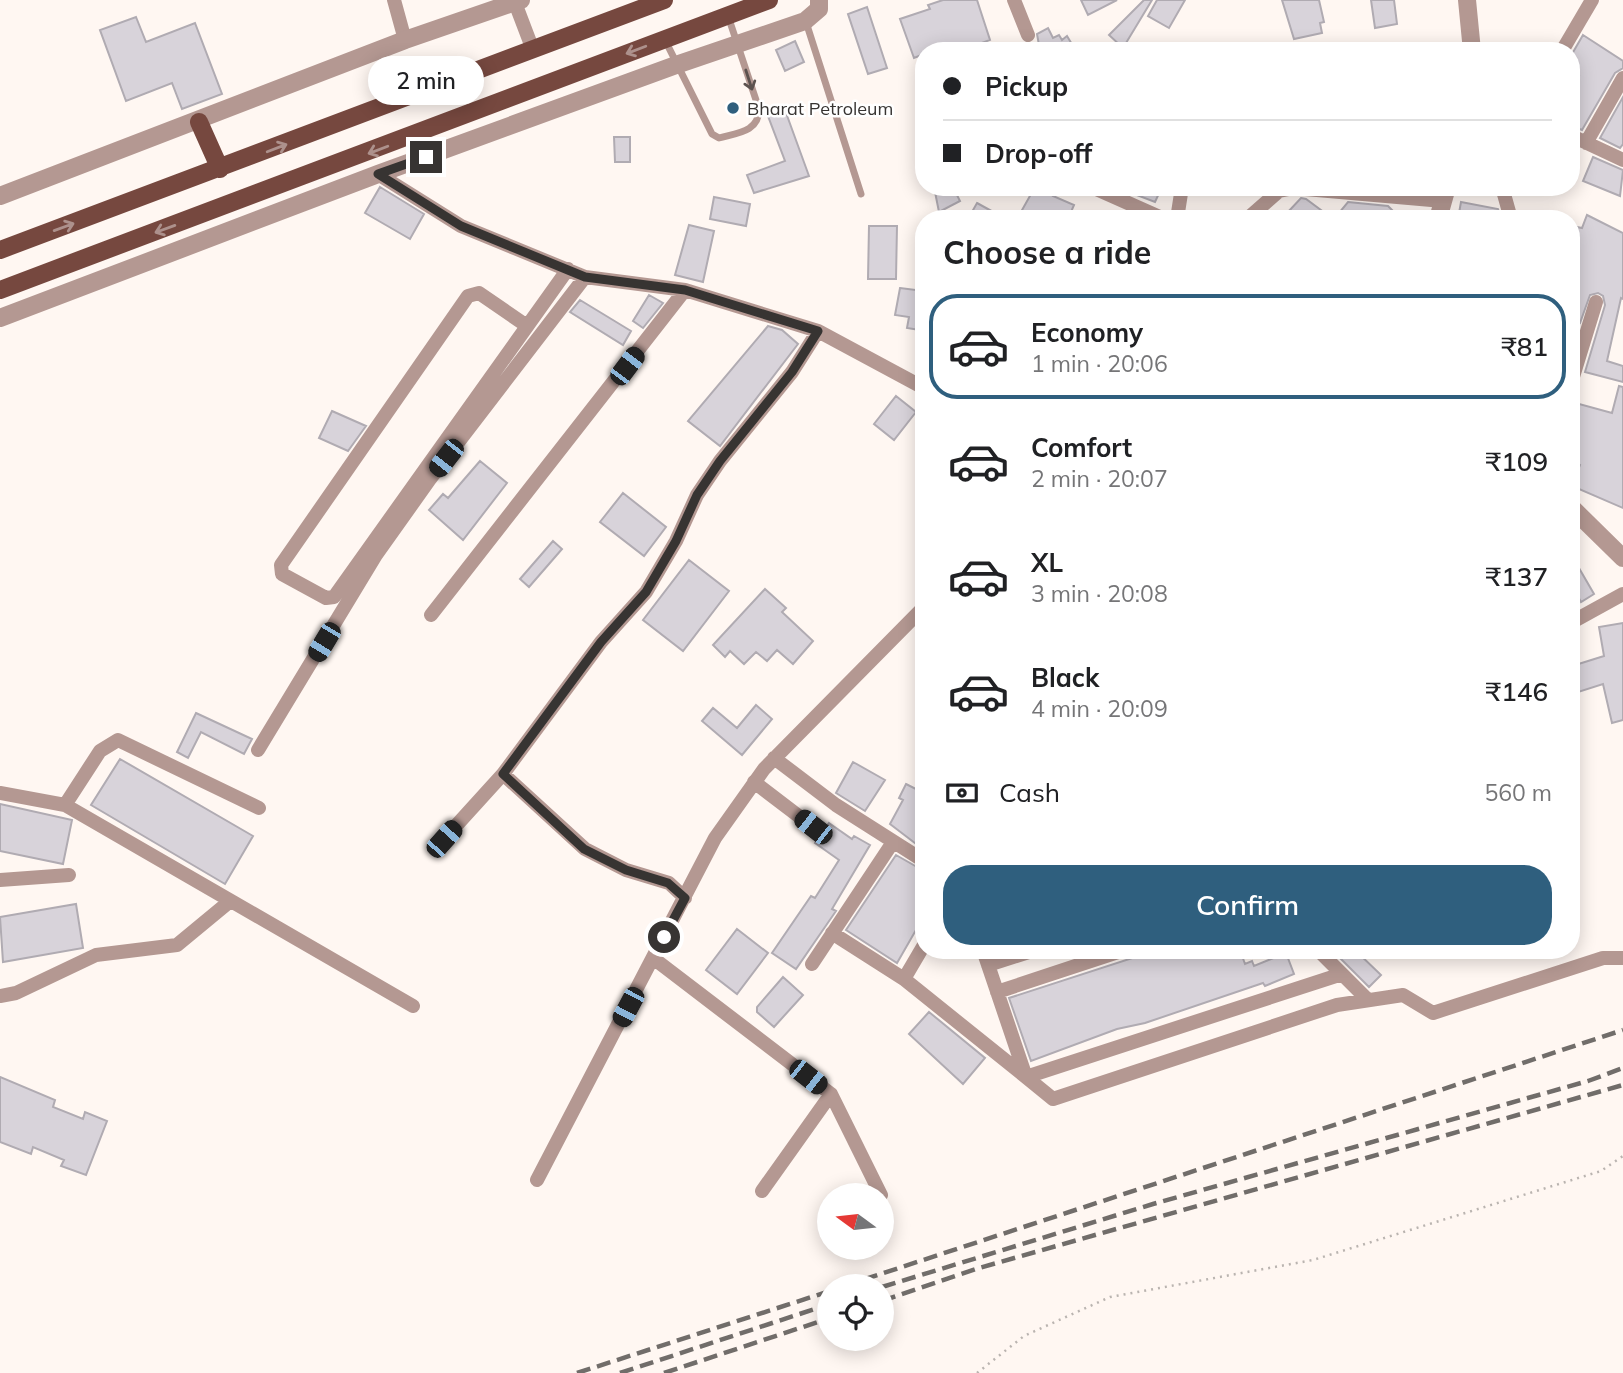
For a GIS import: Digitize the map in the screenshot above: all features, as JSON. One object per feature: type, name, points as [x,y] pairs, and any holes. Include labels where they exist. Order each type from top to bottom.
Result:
[{"type":"main road","points":[[0,250],[664,0]]},
{"type":"main road","points":[[0,290],[351,160],[769,0]]},
{"type":"main road","points":[[199,122],[220,169]]},
{"type":"street","points":[[394,0],[405,40]]},
{"type":"street","points":[[0,318],[378,174],[805,21],[819,9],[819,0]]},
{"type":"street","points":[[1014,0],[1028,35]]},
{"type":"street","points":[[1468,0],[1471,42]]},
{"type":"street","points":[[1567,42],[1592,0]]},
{"type":"street","points":[[0,196],[199,122],[405,40],[517,1],[533,50]]},
{"type":"street","points":[[1586,143],[1623,78]]},
{"type":"street","points":[[1580,140],[1623,160]]},
{"type":"street","points":[[378,174],[461,226],[585,277],[685,290],[818,331],[915,383]]},
{"type":"street","points":[[1112,196],[1144,210]]},
{"type":"street","points":[[1257,210],[1273,196]]},
{"type":"street","points":[[527,326],[479,293],[468,296],[281,565],[282,574],[326,598],[334,597],[568,269]]},
{"type":"street","points":[[258,750],[376,555],[429,479],[585,277]]},
{"type":"street","points":[[431,615],[685,290]]},
{"type":"street","points":[[1580,354],[1596,302]]},
{"type":"street","points":[[444,839],[503,774],[601,642],[646,592],[676,541],[697,495],[720,461],[792,372],[818,331]]},
{"type":"street","points":[[1580,516],[1623,558]]},
{"type":"street","points":[[1580,618],[1623,594]]},
{"type":"street","points":[[537,1180],[715,838],[774,758],[915,616]]},
{"type":"street","points":[[65,805],[100,751],[118,740],[259,808]]},
{"type":"street","points":[[774,758],[836,805],[915,855]]},
{"type":"street","points":[[503,774],[584,849],[626,870],[668,883],[685,898]]},
{"type":"street","points":[[754,782],[813,827]]},
{"type":"street","points":[[0,793],[65,805],[413,1006]]},
{"type":"street","points":[[811,964],[893,842]]},
{"type":"street","points":[[0,880],[69,875]]},
{"type":"street","points":[[0,996],[16,993],[96,955],[177,945],[229,902]]},
{"type":"street","points":[[832,933],[904,979],[1053,1099],[1337,1005],[1403,995],[1433,1013],[1603,958],[1623,958]]},
{"type":"street","points":[[653,957],[831,1094],[876,1183]]},
{"type":"street","points":[[904,979],[916,959]]},
{"type":"street","points":[[986,959],[1026,1077]]},
{"type":"street","points":[[988,965],[1007,959]]},
{"type":"street","points":[[997,992],[1097,959]]},
{"type":"street","points":[[1327,959],[1368,1000]]},
{"type":"street","points":[[1026,1077],[1342,974]]},
{"type":"street","points":[[762,1191],[831,1094]]},
{"type":"lane","points":[[665,38],[712,134],[719,138],[752,128],[759,118],[759,109],[727,15]]},
{"type":"lane","points":[[805,21],[861,194]]},
{"type":"path","points":[[977,1373],[1024,1336],[1110,1297],[1313,1260],[1601,1171],[1623,1156]]},
{"type":"building","points":[[943,0],[977,0],[990,40],[915,42],[914,58],[900,19],[930,9],[928,5]]},
{"type":"building","points":[[1081,0],[1117,0],[1088,15]]},
{"type":"building","points":[[1144,0],[1152,0],[1127,42],[1117,42],[1109,35]]},
{"type":"building","points":[[1157,0],[1185,0],[1169,28],[1148,16]]},
{"type":"building","points":[[1282,0],[1319,0],[1324,22],[1320,23],[1322,33],[1294,39]]},
{"type":"building","points":[[1371,0],[1394,0],[1397,24],[1375,28]]},
{"type":"building","points":[[867,7],[887,68],[868,74],[848,14]]},
{"type":"building","points":[[136,17],[146,42],[195,23],[222,94],[182,109],[172,83],[126,101],[100,30]]},
{"type":"building","points":[[1048,28],[1053,38],[1059,35],[1062,40],[1067,36],[1071,42],[1038,42],[1037,34]]},
{"type":"building","points":[[1583,35],[1623,61],[1623,68],[1615,73],[1582,130],[1580,129],[1579,42]]},
{"type":"building","points":[[795,41],[804,62],[785,71],[776,50]]},
{"type":"building","points":[[1623,97],[1623,144],[1620,148],[1600,138]]},
{"type":"building","points":[[785,110],[809,176],[754,193],[747,175],[785,161],[768,116]]},
{"type":"building","points":[[614,137],[630,137],[630,162],[615,162]]},
{"type":"building","points":[[1593,157],[1623,170],[1620,196],[1583,181]]},
{"type":"building","points":[[380,187],[424,214],[410,239],[365,213]]},
{"type":"building","points":[[936,196],[958,196],[960,201],[939,210]]},
{"type":"building","points":[[1030,196],[1053,196],[1074,205],[1072,210],[1022,210]]},
{"type":"building","points":[[1139,196],[1158,196],[1155,202]]},
{"type":"building","points":[[714,197],[750,204],[746,226],[710,219]]},
{"type":"building","points":[[1301,198],[1321,210],[1290,210]]},
{"type":"building","points":[[1348,202],[1388,206],[1392,210],[1341,210]]},
{"type":"building","points":[[1461,202],[1498,210],[1460,210]]},
{"type":"building","points":[[977,203],[990,210],[973,210]]},
{"type":"building","points":[[1587,215],[1623,233],[1623,299],[1621,298],[1607,361],[1623,366],[1623,382],[1585,372],[1605,305],[1603,296],[1598,293],[1590,295],[1580,323],[1582,228]]},
{"type":"building","points":[[689,225],[714,231],[703,282],[675,275]]},
{"type":"building","points":[[869,226],[897,226],[896,279],[868,279]]},
{"type":"building","points":[[900,288],[915,290],[915,329],[907,328],[909,317],[895,315]]},
{"type":"building","points":[[649,295],[663,303],[643,328],[633,321]]},
{"type":"building","points":[[580,300],[631,331],[623,345],[570,312]]},
{"type":"building","points":[[768,326],[782,330],[798,344],[720,446],[688,421]]},
{"type":"building","points":[[1619,386],[1623,387],[1623,508],[1580,489],[1580,404],[1612,413]]},
{"type":"building","points":[[896,396],[915,411],[894,440],[874,424]]},
{"type":"building","points":[[332,411],[366,426],[348,451],[319,438]]},
{"type":"building","points":[[480,461],[507,483],[463,540],[429,510],[443,494],[448,498]]},
{"type":"building","points":[[623,493],[666,527],[644,556],[600,522]]},
{"type":"building","points":[[553,541],[562,549],[529,587],[520,579]]},
{"type":"building","points":[[689,560],[729,591],[683,651],[643,620]]},
{"type":"building","points":[[1580,570],[1594,594],[1580,600]]},
{"type":"building","points":[[765,589],[786,608],[782,612],[813,641],[793,664],[777,650],[767,661],[756,652],[744,664],[730,651],[725,657],[713,645]]},
{"type":"building","points":[[1623,623],[1623,720],[1612,723],[1603,684],[1580,691],[1580,664],[1604,656],[1599,627]]},
{"type":"building","points":[[756,705],[772,719],[742,755],[702,721],[713,708],[737,728]]},
{"type":"building","points":[[196,713],[252,739],[244,754],[201,732],[188,758],[177,752]]},
{"type":"building","points":[[120,759],[253,836],[225,884],[91,805]]},
{"type":"building","points":[[853,762],[885,780],[865,811],[836,793]]},
{"type":"building","points":[[906,784],[915,788],[915,843],[890,824],[903,800],[899,798]]},
{"type":"building","points":[[0,804],[72,820],[63,864],[0,851]]},
{"type":"building","points":[[829,823],[852,839],[854,836],[870,845],[832,909],[836,911],[796,969],[772,953],[811,896],[815,898],[839,860],[815,843]]},
{"type":"building","points":[[896,855],[915,866],[915,932],[897,963],[846,930]]},
{"type":"building","points":[[76,904],[83,948],[3,962],[0,917]]},
{"type":"building","points":[[737,929],[768,953],[737,994],[706,970]]},
{"type":"building","points":[[1129,959],[1243,959],[1245,964],[1252,961],[1254,966],[1271,959],[1288,959],[1294,974],[1265,986],[1263,983],[1145,1023],[1117,1029],[1031,1061],[1009,998]]},
{"type":"building","points":[[1341,959],[1364,959],[1381,975],[1369,987]]},
{"type":"building","points":[[783,977],[803,995],[774,1027],[757,1012],[757,1007]]},
{"type":"building","points":[[929,1012],[985,1058],[963,1084],[909,1034]]},
{"type":"building","points":[[0,1077],[55,1100],[53,1107],[83,1119],[85,1112],[107,1121],[86,1175],[61,1166],[64,1160],[33,1147],[31,1154],[0,1142]]},
{"type":"railway","points":[[881,1274],[1623,1030]]},
{"type":"railway","points":[[894,1283],[1153,1204],[1588,1081],[1623,1068]]},
{"type":"railway","points":[[894,1297],[979,1268],[1623,1085]]},
{"type":"railway","points":[[577,1373],[817,1295]]},
{"type":"railway","points":[[620,1373],[817,1308]]},
{"type":"railway","points":[[664,1373],[817,1322]]},
{"type":"place","name":"Bharat Petroleum","points":[[733,108]]},
{"type":"route","points":[[426,157],[378,174],[461,226],[585,277],[685,290],[818,331],[792,372],[720,461],[697,495],[676,541],[646,592],[601,642],[503,774],[584,849],[626,870],[668,883],[685,898],[664,937]]}]
